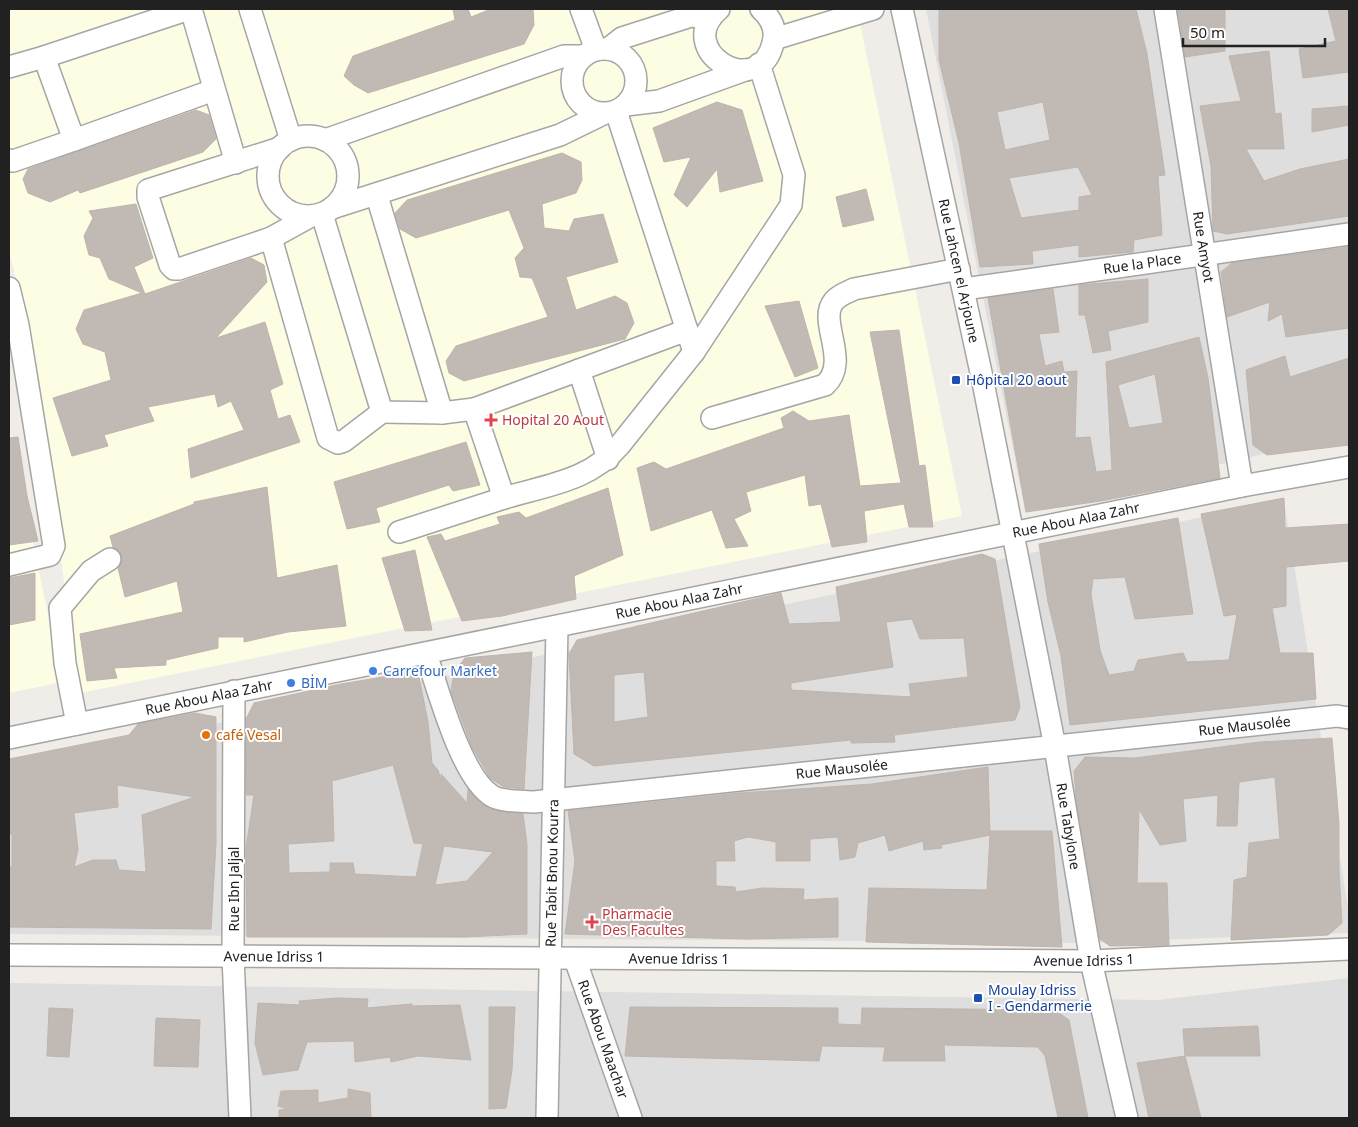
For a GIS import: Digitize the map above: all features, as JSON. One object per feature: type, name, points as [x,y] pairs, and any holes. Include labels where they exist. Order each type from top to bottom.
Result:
[{"type":"street","points":[[9,67],[190,9],[236,163]]},
{"type":"street","points":[[250,9],[286,144]]},
{"type":"street","points":[[581,9],[596,52]]},
{"type":"street","points":[[774,39],[873,9]]},
{"type":"street","name":"Rue Lahcen el Arjoune","points":[[902,9],[961,279],[1013,533]]},
{"type":"street","name":"Rue Amyot","points":[[1165,9],[1203,254],[1242,486]]},
{"type":"street","points":[[286,144],[273,158],[269,169],[268,181],[272,192],[278,203],[299,215],[321,213],[560,135],[615,110],[659,101],[754,67],[772,49],[774,39],[770,10]]},
{"type":"street","points":[[615,110],[585,106],[573,91],[572,78],[576,66],[596,52],[622,38],[691,16],[714,14]]},
{"type":"street","points":[[714,14],[706,30],[706,41],[716,61],[726,67],[737,70],[754,67]]},
{"type":"street","points":[[325,140],[564,56],[596,52],[624,56],[635,71],[635,89],[615,110]]},
{"type":"street","points":[[44,57],[74,140]]},
{"type":"street","points":[[399,532],[588,473],[608,459],[694,352],[785,216],[794,191],[794,174],[754,67]]},
{"type":"street","points":[[9,160],[13,161],[214,90]]},
{"type":"street","points":[[615,110],[694,352]]},
{"type":"street","points":[[308,136],[325,140],[342,155],[348,178],[340,200],[321,213],[271,238],[179,269],[174,269],[170,264],[148,197],[148,190],[236,163],[308,136]]},
{"type":"street","points":[[377,196],[442,413]]},
{"type":"street","points":[[321,213],[382,412]]},
{"type":"street","name":"Rue la Place","points":[[712,418],[825,385],[833,378],[836,369],[829,318],[832,302],[854,290],[1203,254],[1349,234]]},
{"type":"street","points":[[271,238],[328,438],[338,443],[344,441],[382,412],[442,413],[474,409],[686,330]]},
{"type":"street","points":[[9,288],[18,325],[54,546],[50,555],[9,565]]},
{"type":"street","points":[[579,370],[608,459]]},
{"type":"street","points":[[474,409],[504,498]]},
{"type":"street","name":"Rue Abou Alaa Zahr","points":[[9,738],[234,691],[557,628],[1242,486],[1349,467]]},
{"type":"street","name":"Rue Tabylone","points":[[1013,533],[1055,747],[1091,961],[1127,1118]]},
{"type":"street","points":[[77,724],[65,664],[60,608],[91,571],[110,559]]},
{"type":"street","name":"Rue Tabit Bnou Kourra","points":[[547,1118],[557,628]]},
{"type":"street","name":"Rue Mausolée","points":[[426,654],[453,732],[466,763],[478,782],[493,797],[534,802],[1338,716],[1349,718]]},
{"type":"street","name":"Rue Ibn Jaljal","points":[[234,691],[233,957],[240,1118]]},
{"type":"street","name":"Avenue Idriss 1","points":[[9,955],[1091,961],[1349,949]]},
{"type":"street","name":"Rue Abou Maachar","points":[[575,959],[631,1118]]},
{"type":"shaded area","name":"Hopital 20 Aout","points":[[9,9],[857,9],[962,516],[80,693],[27,323],[9,251]]},
{"type":"shaded area","points":[[926,9],[1349,9],[1349,434],[1025,510]]},
{"type":"shaded area","points":[[9,426],[62,682],[9,693]]},
{"type":"shaded area","points":[[1284,500],[1349,915],[1349,933],[1077,943],[9,934],[9,767]]},
{"type":"shaded area","points":[[1349,978],[1349,1118],[9,1118],[9,983],[1158,1000]]},
{"type":"building","points":[[453,9],[468,9],[471,17],[491,9],[533,9],[534,25],[524,44],[368,93],[354,85],[344,76],[353,56],[455,20]]},
{"type":"building","points":[[939,9],[1136,9],[1147,54],[1165,175],[1158,176],[1162,235],[1134,240],[1133,252],[1079,257],[1079,245],[1032,251],[1033,264],[980,267],[959,143],[939,60]],"holes":[[[1043,102],[1050,140],[1005,150],[997,112]],[[1078,167],[1092,195],[1079,197],[1079,210],[1021,218],[1009,178]]]},
{"type":"building","points":[[1178,9],[1225,9],[1225,51],[1185,57]]},
{"type":"building","points":[[1328,9],[1349,9],[1349,72],[1303,78],[1299,49],[1336,41]]},
{"type":"building","points":[[1269,51],[1275,114],[1281,113],[1284,149],[1246,149],[1264,181],[1300,169],[1349,159],[1349,216],[1227,234],[1213,231],[1211,166],[1200,106],[1241,101],[1229,56]]},
{"type":"building","points":[[717,102],[742,110],[763,181],[720,192],[717,169],[687,207],[674,195],[691,157],[664,162],[653,128]]},
{"type":"building","points":[[1349,106],[1349,125],[1312,132],[1312,109]]},
{"type":"building","points":[[196,110],[209,115],[216,139],[203,152],[80,193],[78,190],[50,202],[28,193],[23,179],[28,169]]},
{"type":"building","points":[[562,153],[581,162],[582,180],[576,193],[542,204],[544,228],[569,231],[574,219],[603,214],[618,262],[566,277],[576,310],[615,296],[627,303],[634,323],[625,339],[464,381],[449,373],[446,361],[456,346],[548,317],[532,278],[520,277],[515,258],[524,248],[509,210],[416,238],[400,229],[395,213],[407,200]]},
{"type":"building","points":[[866,189],[874,220],[843,227],[836,197]]},
{"type":"building","points":[[136,204],[153,258],[134,267],[145,294],[251,258],[264,265],[267,282],[216,338],[265,322],[283,384],[270,390],[278,419],[290,415],[300,442],[191,478],[188,449],[244,430],[231,401],[218,407],[215,394],[148,407],[154,421],[104,435],[108,446],[72,456],[53,398],[111,380],[105,352],[83,344],[76,329],[84,310],[142,293],[109,279],[100,258],[89,255],[84,236],[93,218],[89,211]]},
{"type":"building","points":[[1349,247],[1349,328],[1286,337],[1282,314],[1268,321],[1270,302],[1227,317],[1221,272],[1232,263]]},
{"type":"building","points":[[1148,279],[1148,322],[1108,331],[1111,350],[1093,353],[1085,315],[1079,315],[1079,285]]},
{"type":"building","points":[[1053,289],[1059,332],[1039,334],[1045,366],[1062,361],[1064,372],[1077,371],[1075,438],[1090,437],[1096,472],[1112,470],[1106,362],[1199,337],[1208,378],[1220,478],[1101,501],[1026,512],[988,298]],"holes":[[[1155,374],[1163,423],[1129,428],[1118,385]]]},
{"type":"building","points":[[799,301],[818,368],[795,377],[765,306]]},
{"type":"building","points":[[899,330],[919,466],[925,465],[933,527],[909,527],[904,504],[864,511],[867,542],[832,547],[821,504],[809,506],[805,475],[746,492],[751,511],[734,519],[748,546],[726,548],[712,510],[651,531],[637,468],[654,462],[666,469],[784,428],[781,418],[793,411],[809,421],[849,415],[860,486],[901,483],[870,332]]},
{"type":"building","points":[[1285,356],[1290,377],[1349,358],[1349,445],[1267,455],[1253,445],[1246,370]]},
{"type":"building","points":[[18,437],[27,496],[38,541],[9,545],[9,438]]},
{"type":"building","points":[[466,442],[480,485],[453,491],[449,485],[376,508],[380,522],[347,529],[334,482]]},
{"type":"building","points":[[267,487],[277,578],[337,565],[346,626],[288,632],[244,642],[244,637],[218,637],[218,648],[166,660],[166,665],[114,668],[117,678],[87,681],[80,634],[183,612],[177,581],[125,597],[118,568],[122,558],[120,552],[113,547],[110,536],[194,504],[194,502]]},
{"type":"building","points":[[608,488],[623,555],[574,576],[576,599],[502,616],[462,621],[427,537],[441,534],[445,541],[500,524],[497,517],[519,512],[526,518]]},
{"type":"building","points":[[1284,498],[1285,528],[1349,524],[1349,561],[1286,567],[1286,606],[1272,608],[1280,653],[1313,653],[1316,699],[1070,725],[1061,656],[1048,602],[1039,544],[1178,518],[1193,614],[1135,619],[1125,577],[1093,579],[1091,594],[1100,650],[1109,675],[1134,671],[1138,660],[1183,653],[1187,662],[1229,660],[1237,614],[1224,616],[1201,514]]},
{"type":"building","points":[[415,550],[432,630],[405,631],[382,558]]},
{"type":"building","points":[[982,554],[995,559],[1020,707],[1015,720],[894,735],[895,742],[851,743],[851,740],[594,766],[574,754],[569,654],[577,640],[781,593],[789,624],[841,622],[836,587]],"holes":[[[912,619],[920,639],[964,638],[968,677],[909,684],[911,697],[791,690],[791,683],[893,667],[886,622]],[[644,672],[648,717],[614,722],[614,675]]]},
{"type":"building","points":[[35,573],[35,620],[9,625],[9,578]]},
{"type":"building","points":[[532,652],[524,789],[504,787],[490,778],[472,747],[451,691],[454,672],[465,658]]},
{"type":"building","points":[[418,672],[428,722],[432,763],[438,770],[441,781],[441,774],[467,803],[468,789],[484,805],[491,809],[523,814],[527,844],[527,934],[464,937],[247,937],[246,848],[254,795],[246,795],[246,719],[254,703],[341,684]],"holes":[[[393,765],[414,843],[423,844],[416,877],[355,874],[353,863],[330,863],[330,872],[289,873],[288,844],[334,841],[332,781]],[[444,846],[493,852],[467,881],[435,885]]]},
{"type":"building","points":[[195,713],[216,717],[216,843],[211,929],[9,927],[9,867],[12,867],[12,834],[9,834],[9,759],[129,735],[138,724]],"holes":[[[117,785],[195,797],[142,815],[146,872],[119,870],[116,860],[93,860],[74,867],[78,850],[74,813],[118,807]]]},
{"type":"building","points":[[1332,738],[1339,823],[1342,923],[1328,935],[1231,940],[1234,880],[1247,877],[1249,843],[1280,839],[1275,777],[1239,782],[1237,826],[1217,826],[1218,795],[1183,799],[1186,841],[1160,845],[1139,809],[1137,883],[1167,883],[1169,945],[1110,946],[1100,939],[1076,797],[1074,771],[1085,757],[1135,758],[1260,742]]},
{"type":"building","points":[[988,767],[990,834],[990,831],[1052,831],[1062,947],[866,942],[869,888],[987,890],[990,835],[941,845],[942,848],[924,850],[923,841],[889,851],[885,835],[858,843],[855,857],[840,860],[838,837],[810,839],[810,861],[776,861],[776,842],[748,837],[734,841],[735,861],[716,861],[716,886],[735,887],[736,892],[763,888],[804,889],[803,900],[838,898],[838,937],[747,939],[565,934],[575,861],[568,811],[740,793],[872,784]]},
{"type":"building","points":[[337,998],[368,999],[367,1008],[412,1004],[412,1006],[460,1005],[471,1060],[418,1056],[391,1062],[390,1057],[355,1062],[354,1041],[307,1042],[298,1070],[263,1075],[255,1043],[258,1003],[300,1005],[299,1001]]},
{"type":"building","points":[[489,1007],[515,1007],[512,1070],[506,1108],[489,1109]]},
{"type":"building","points":[[630,1007],[838,1008],[838,1024],[861,1025],[862,1008],[1055,1010],[1069,1020],[1088,1118],[1058,1118],[1045,1056],[1038,1047],[944,1045],[945,1061],[883,1061],[885,1047],[822,1046],[819,1061],[625,1056]]},
{"type":"building","points":[[49,1008],[73,1009],[69,1057],[47,1056]]},
{"type":"building","points":[[156,1018],[200,1020],[198,1067],[154,1066]]},
{"type":"building","points":[[1258,1026],[1260,1056],[1185,1056],[1183,1029]]},
{"type":"building","points":[[1185,1056],[1201,1118],[1149,1118],[1137,1063]]},
{"type":"building","points":[[348,1089],[370,1093],[371,1118],[279,1118],[279,1110],[288,1109],[278,1106],[281,1091],[318,1090],[318,1103],[348,1098]]},
{"type":"place","name":"Hôpital 20 aout","points":[[956,380]]},
{"type":"place","name":"Hopital 20 Aout","points":[[491,420]]},
{"type":"place","name":"Carrefour Market","points":[[373,671]]},
{"type":"place","name":"BİM","points":[[291,683]]},
{"type":"place","name":"café Vesal","points":[[206,735]]},
{"type":"place","name":"Pharmacie Des Facultes","points":[[592,922]]},
{"type":"place","name":"Moulay Idriss I - Gendarmerie","points":[[978,998]]}]
